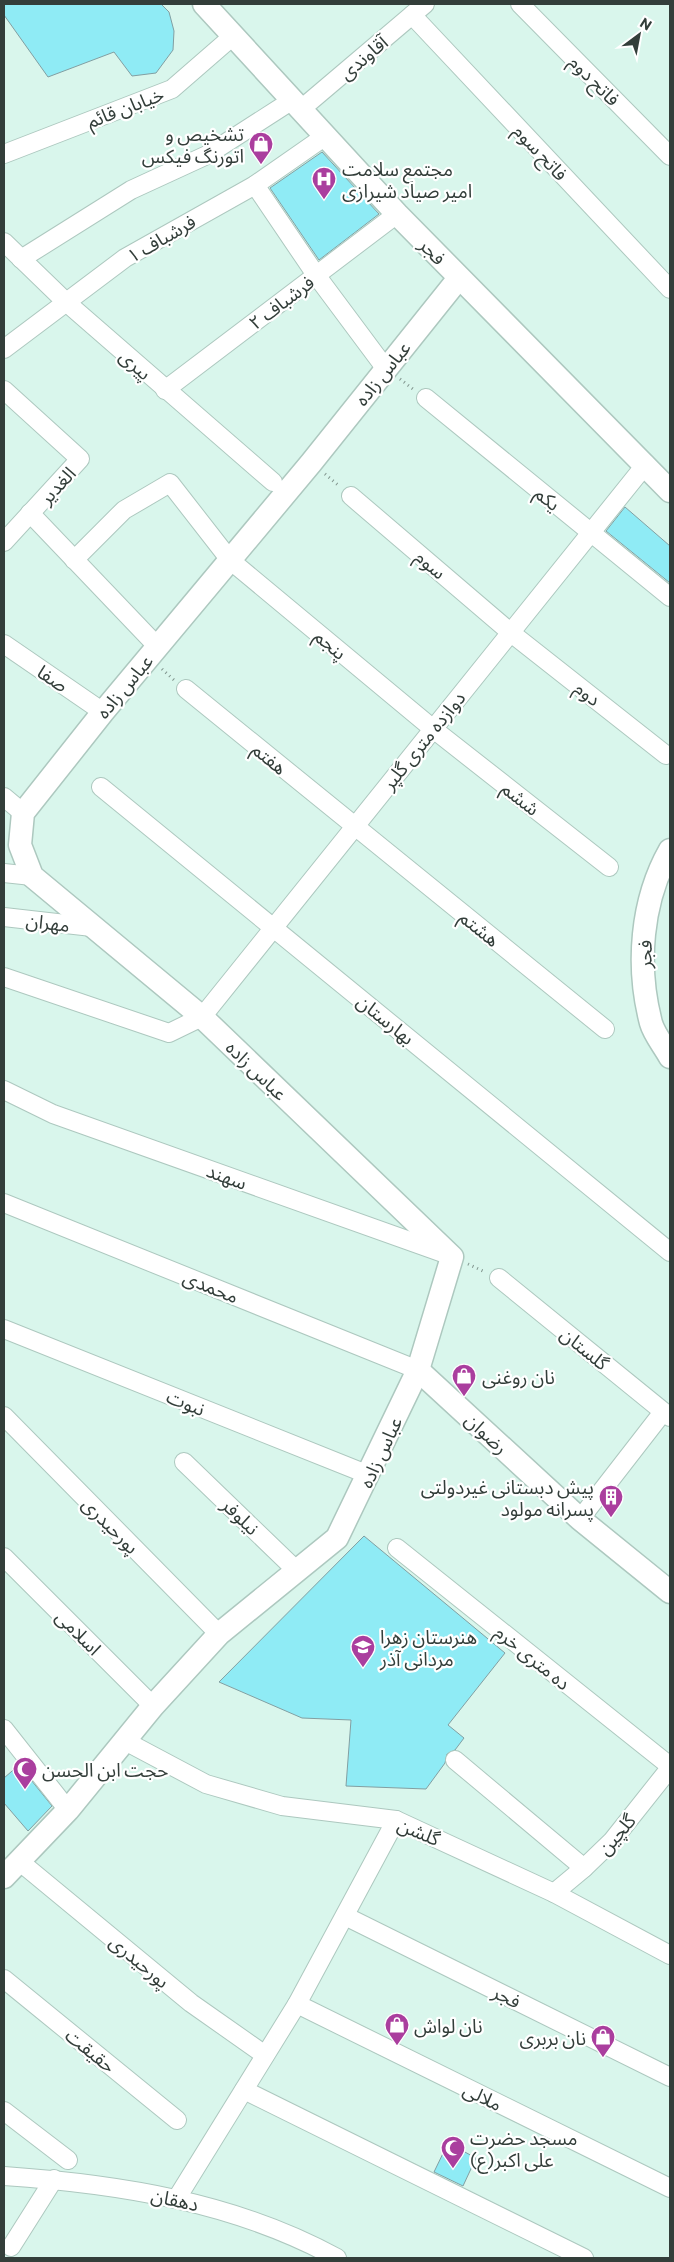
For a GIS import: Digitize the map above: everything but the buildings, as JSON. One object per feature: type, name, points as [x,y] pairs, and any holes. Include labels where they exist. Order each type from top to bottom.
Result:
[{"type":"main road","name":"فجر","points":[[204,4],[324,137],[397,214],[646,464],[670,491]]},
{"type":"main road","name":"عباس زاده","points":[[11,1869],[68,1810],[153,1706],[219,1634],[338,1538],[418,1370],[452,1256],[202,1017],[92,928],[32,876],[20,845],[23,813],[152,652],[311,463],[459,278]]},
{"type":"main road","name":"فجر","points":[[670,850],[662,865],[645,918],[643,972],[652,1024],[670,1056]]},
{"type":"main road","name":"رضوان","points":[[418,1370],[580,1519],[670,1592]]},
{"type":"street","name":"آقاوندی","points":[[21,259],[131,190],[207,155],[296,105],[425,4]]},
{"type":"street","name":"فاتح دوم","points":[[520,4],[670,156]]},
{"type":"street","name":"فاتح سوم","points":[[412,15],[670,289]]},
{"type":"street","name":"خیابان قائم","points":[[4,154],[172,89],[233,36]]},
{"type":"street","name":"فرشباف ۱","points":[[4,349],[124,258],[256,186],[324,137]]},
{"type":"street","points":[[256,186],[316,275],[386,369]]},
{"type":"street","name":"فرشباف ۲","points":[[165,390],[397,214]]},
{"type":"street","name":"پیری","points":[[4,242],[66,302],[273,482]]},
{"type":"street","name":"الغدیر","points":[[4,390],[80,459],[30,513],[5,536]]},
{"type":"street","name":"یکم","points":[[426,398],[670,598]]},
{"type":"street","name":"دوازده متری گلپر","points":[[202,1017],[432,728],[646,464]]},
{"type":"street","name":"پنجم","points":[[74,560],[124,510],[170,483],[230,560],[432,728]]},
{"type":"street","name":"سوم","points":[[351,496],[510,632]]},
{"type":"street","points":[[30,513],[74,560],[152,652]]},
{"type":"street","name":"دوم","points":[[510,632],[666,755]]},
{"type":"street","name":"صفا","points":[[4,644],[103,712]]},
{"type":"street","name":"هفتم","points":[[186,689],[354,826]]},
{"type":"street","name":"ششم","points":[[432,728],[609,867]]},
{"type":"street","name":"بهارستان","points":[[101,787],[670,1252]]},
{"type":"street","points":[[4,797],[23,813]]},
{"type":"street","name":"هشتم","points":[[354,826],[605,1029]]},
{"type":"street","points":[[4,872],[32,876]]},
{"type":"street","name":"مهران","points":[[4,917],[92,928]]},
{"type":"street","points":[[4,977],[169,1033],[202,1017]]},
{"type":"street","name":"سهند","points":[[4,1090],[53,1114],[452,1256]]},
{"type":"street","name":"محمدی","points":[[4,1203],[418,1370]]},
{"type":"street","name":"گلستان","points":[[499,1278],[667,1415]]},
{"type":"street","name":"نبوت","points":[[4,1329],[369,1475]]},
{"type":"street","points":[[580,1519],[667,1415]]},
{"type":"street","name":"پورحیدری","points":[[4,1416],[219,1634]]},
{"type":"street","name":"نیلوفر","points":[[184,1462],[297,1571]]},
{"type":"street","name":"ده متری خرم","points":[[397,1548],[670,1767]]},
{"type":"street","name":"اسلامی","points":[[4,1557],[153,1706]]},
{"type":"street","points":[[4,1729],[68,1810]]},
{"type":"street","name":"گلشن","points":[[126,1741],[206,1784],[282,1806],[396,1820],[554,1893],[670,1955]]},
{"type":"street","points":[[455,1760],[584,1868]]},
{"type":"street","name":"گلچین","points":[[554,1893],[612,1841],[670,1767]]},
{"type":"street","points":[[177,2198],[296,2004],[396,1820]]},
{"type":"street","name":"پورحیدری","points":[[11,1869],[191,2003],[265,2055]]},
{"type":"street","name":"فجر","points":[[344,1916],[670,2077]]},
{"type":"street","name":"حقیقت","points":[[4,1979],[177,2120]]},
{"type":"street","name":"ملالی","points":[[296,2004],[670,2188]]},
{"type":"street","points":[[244,2090],[584,2258]]},
{"type":"street","points":[[4,2111],[68,2160]]},
{"type":"street","name":"دهقان","points":[[4,2176],[54,2179],[177,2198],[243,2216],[314,2246],[337,2258]]},
{"type":"street","points":[[11,2247],[54,2179]]},
{"type":"path","points":[[386,369],[426,398]]},
{"type":"path","points":[[311,463],[351,496]]},
{"type":"path","points":[[152,652],[186,689]]},
{"type":"path","points":[[452,1256],[499,1278]]},
{"type":"place","name":"تشخیص و اتورنگ فیکس","points":[[261,165]]},
{"type":"place","name":"مجتمع سلامت امیر صیاد شیرازی","points":[[324,200]]},
{"type":"place","name":"نان روغنی","points":[[464,1397]]},
{"type":"place","name":"پیش دبستانی غیردولتی پسرانه مولود","points":[[611,1518]]},
{"type":"place","name":"هنرستان زهرا مردانی آذر","points":[[363,1668]]},
{"type":"place","name":"حجت ابن الحسن","points":[[25,1790]]},
{"type":"place","name":"نان لواش","points":[[397,2046]]},
{"type":"place","name":"نان بربری","points":[[603,2058]]},
{"type":"place","name":"مسجد حضرت علی اکبر(ع)","points":[[453,2169]]}]
